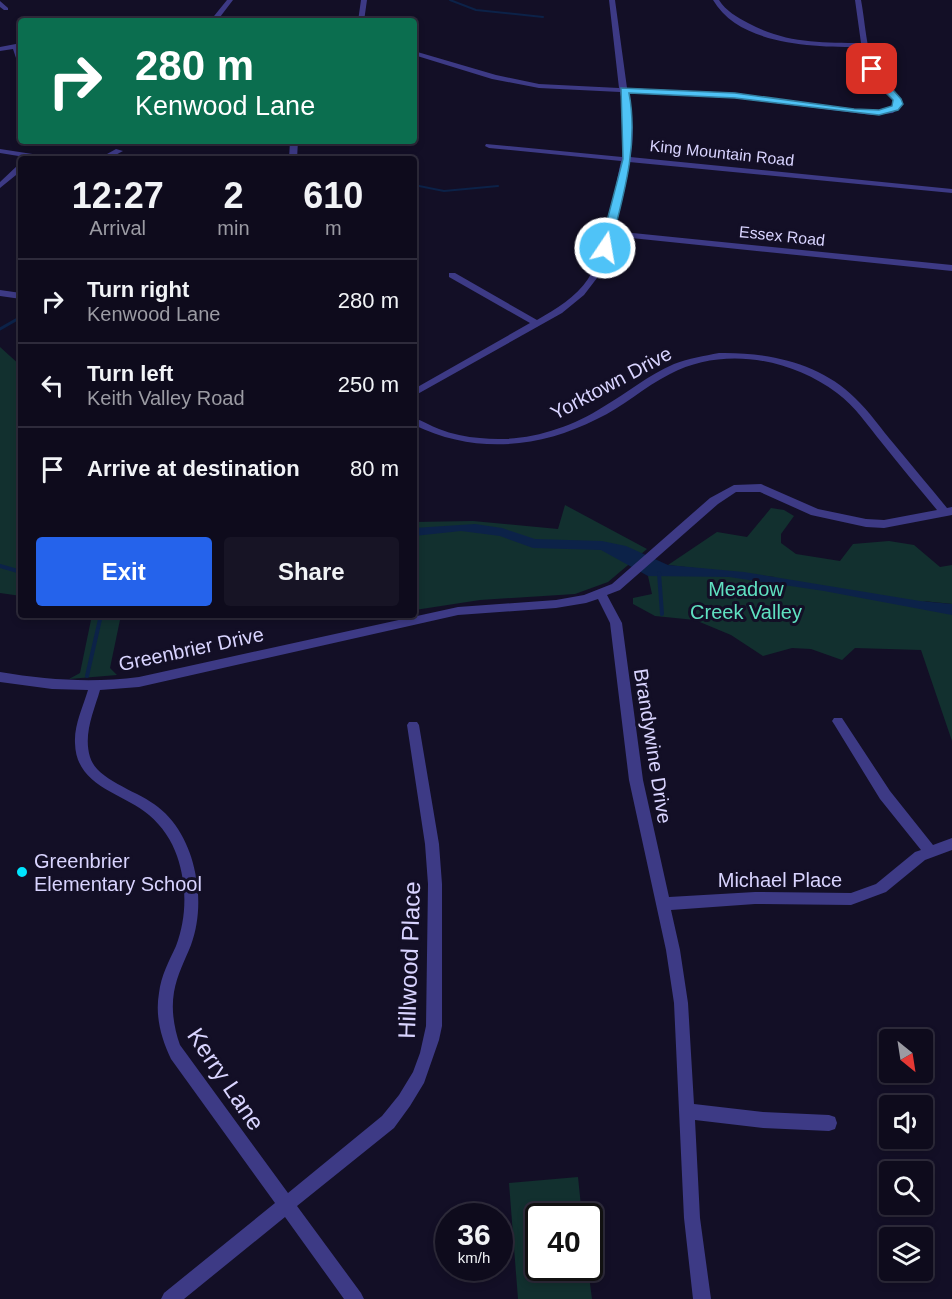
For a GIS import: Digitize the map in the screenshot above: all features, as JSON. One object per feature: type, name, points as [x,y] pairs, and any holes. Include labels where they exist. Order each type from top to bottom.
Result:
[{"type":"street","points":[[215,18],[230,0]]},
{"type":"street","points":[[361,18],[364,0]]},
{"type":"street","points":[[417,391],[538,324],[573,301],[588,286],[599,265],[627,159],[627,106],[612,0]]},
{"type":"street","points":[[716,0],[731,16],[776,40],[800,44],[866,45]]},
{"type":"street","points":[[417,54],[525,84],[735,96],[844,110],[884,112],[895,108],[898,104],[893,94],[878,80],[867,56],[858,0]]},
{"type":"street","points":[[0,49],[18,46]]},
{"type":"street","name":"King Mountain Road","points":[[489,146],[952,191]]},
{"type":"street","points":[[0,151],[23,156]]},
{"type":"street","points":[[109,156],[119,152]]},
{"type":"street","points":[[0,186],[18,170]]},
{"type":"street","name":"Essex Road","points":[[609,233],[952,268]]},
{"type":"street","points":[[452,275],[538,324]]},
{"type":"street","points":[[0,293],[18,296]]},
{"type":"street","name":"Yorktown Drive","points":[[417,422],[432,430],[466,440],[503,442],[537,439],[581,424],[680,365],[718,357],[760,358],[807,371],[843,393],[948,512]]},
{"type":"street","points":[[602,594],[620,584],[714,501],[740,487],[770,491],[815,512],[849,521],[884,524],[948,512]]},
{"type":"street","name":"Greenbrier Drive","points":[[0,677],[48,685],[95,687],[139,682],[458,611],[570,603],[602,594]]},
{"type":"street","name":"Brandywine Drive","points":[[602,594],[616,623],[636,780],[663,904],[681,1003],[692,1218],[702,1299]]},
{"type":"street","name":"Kerry Lane","points":[[95,687],[82,734],[83,755],[87,766],[100,781],[139,801],[166,823],[175,837],[189,875],[190,916],[186,938],[167,985],[165,1004],[169,1037],[176,1054],[355,1299]]},
{"type":"street","points":[[838,721],[885,795],[930,851]]},
{"type":"street","name":"Hillwood Place","points":[[170,1299],[388,1122],[415,1087],[430,1048],[434,1026],[435,884],[432,844],[413,724]]},
{"type":"street","name":"Michael Place","points":[[663,904],[755,898],[851,899],[881,888],[905,866],[930,851],[952,844]]},
{"type":"street","points":[[687,1111],[763,1120],[829,1123]]},
{"type":"green space","points":[[0,347],[18,363],[18,596],[0,593]]},
{"type":"green space","points":[[565,505],[647,549],[608,582],[575,594],[480,600],[417,610],[417,522],[473,521],[558,529]]},
{"type":"green space","name":"Meadow Creek Valley","points":[[771,508],[784,510],[794,516],[781,534],[781,543],[796,554],[840,561],[853,544],[889,541],[914,545],[940,567],[952,565],[952,604],[923,601],[952,609],[952,741],[921,650],[855,648],[842,660],[811,649],[792,648],[763,656],[731,635],[695,620],[655,616],[633,604],[633,598],[652,594],[648,576],[666,574],[775,577],[668,565],[717,532],[747,537]]},
{"type":"green space","points":[[91,618],[120,618],[110,668],[117,675],[69,679],[80,673]]},
{"type":"green space","points":[[578,1177],[581,1203],[525,1203],[525,1281],[590,1281],[592,1299],[518,1299],[513,1203],[511,1203],[509,1183]]},
{"type":"water","points":[[475,524],[502,528],[535,539],[602,541],[626,546],[668,565],[744,572],[920,601],[952,604],[952,615],[824,591],[729,577],[648,576],[601,550],[533,548],[500,536],[461,531],[417,536],[417,528]]},
{"type":"waterway","points":[[450,0],[476,10],[543,17]]},
{"type":"waterway","points":[[417,186],[444,191],[498,186]]},
{"type":"waterway","points":[[0,329],[18,319]]},
{"type":"waterway","points":[[0,566],[18,571]]},
{"type":"waterway","points":[[659,573],[662,614]]},
{"type":"waterway","points":[[87,676],[100,618]]},
{"type":"place","name":"Greenbrier Elementary School","points":[[22,872]]},
{"type":"route","points":[[605,248],[629,144],[624,90],[735,96],[879,113],[890,111],[898,106],[897,99],[882,85],[872,69]]}]
